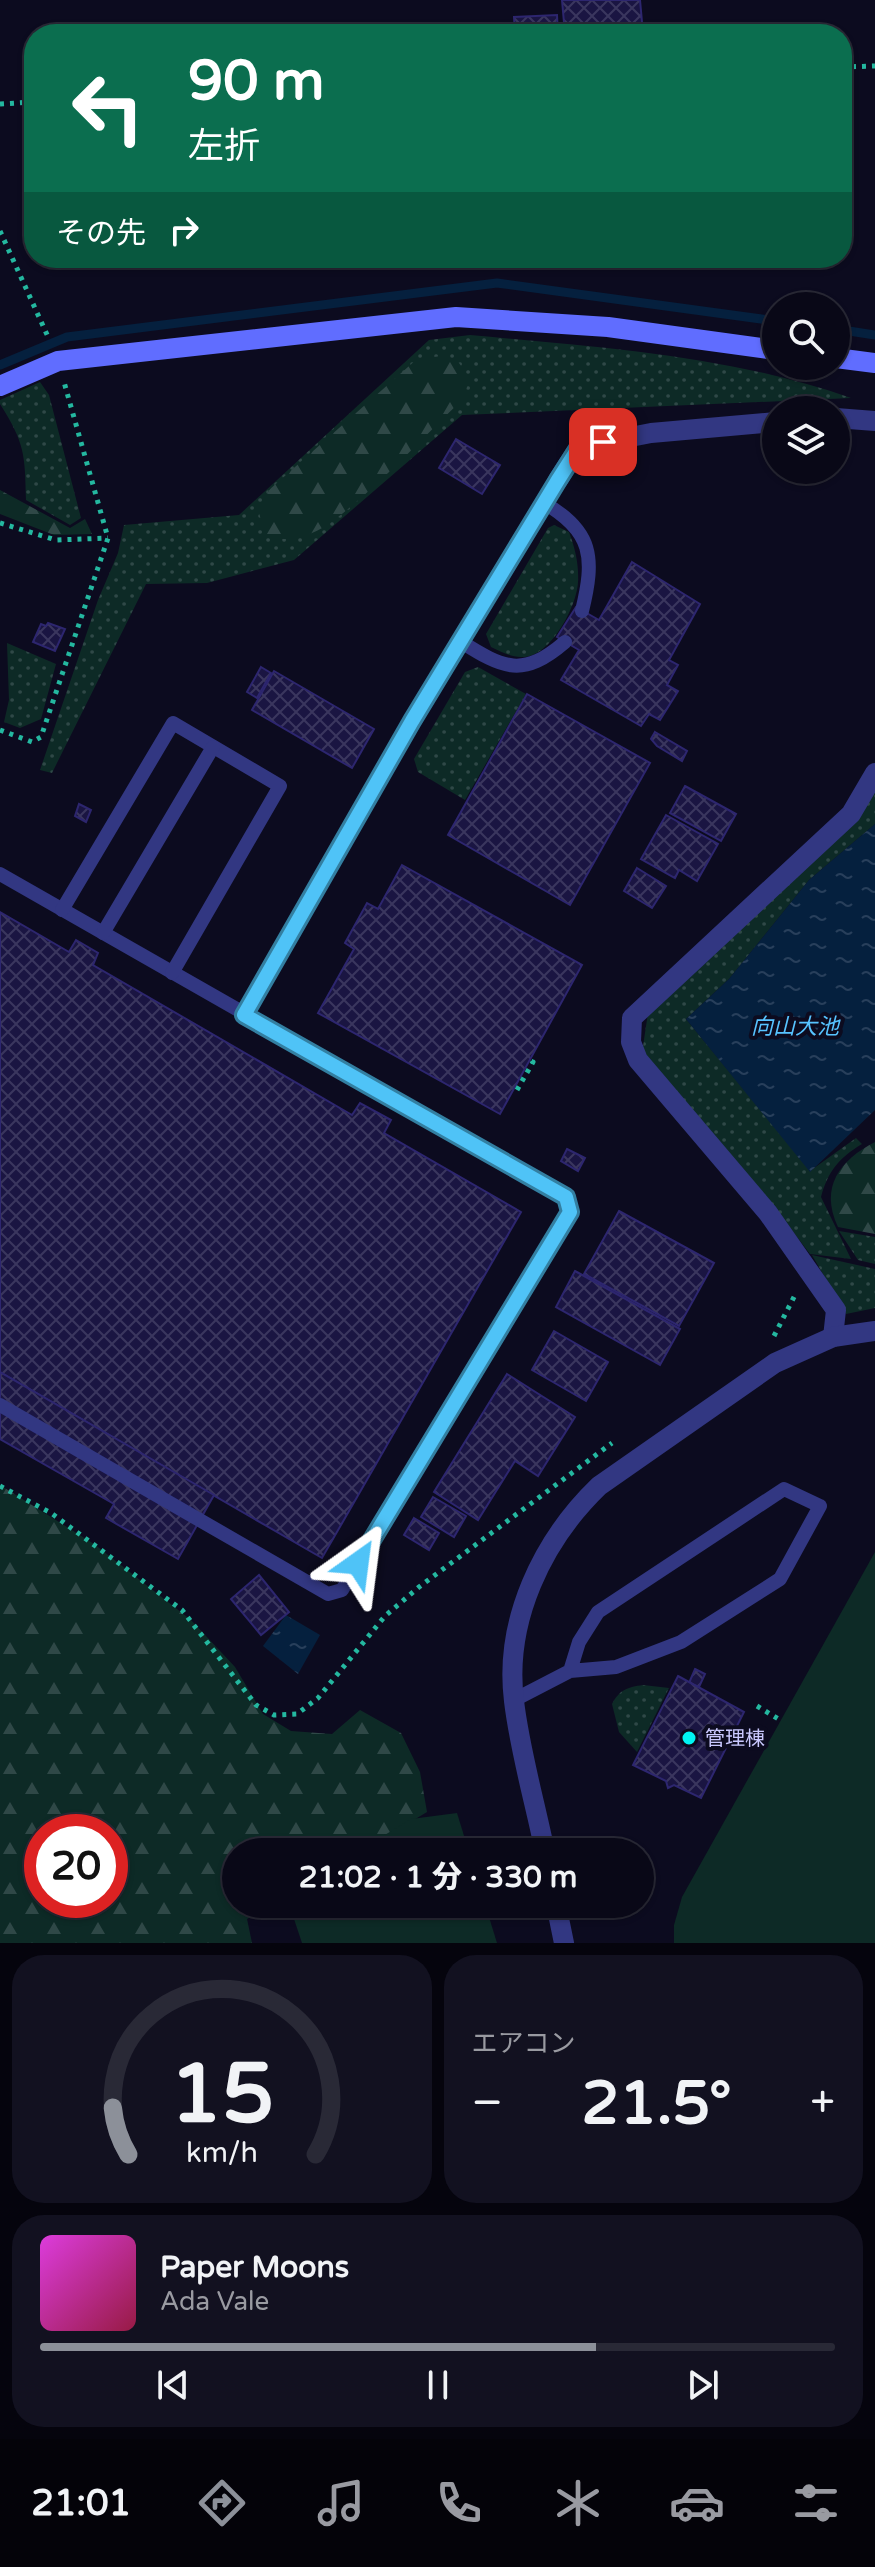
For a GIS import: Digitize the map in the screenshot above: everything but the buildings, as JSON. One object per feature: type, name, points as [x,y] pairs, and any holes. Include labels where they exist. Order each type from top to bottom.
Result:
[{"type":"street","points":[[0,386],[58,361],[456,317],[608,327],[762,348]]},
{"type":"street","points":[[850,360],[875,363]]},
{"type":"street","points":[[850,419],[875,421]]},
{"type":"street","points":[[558,480],[579,447],[651,433],[762,423]]},
{"type":"street","points":[[833,1337],[836,1310],[803,1277],[768,1213],[638,1060],[631,1042],[632,1018],[851,814],[875,773]]},
{"type":"street","points":[[542,1838],[514,1700],[518,1627],[541,1562],[574,1510],[599,1486],[775,1363],[833,1337],[875,1331]]},
{"type":"street","points":[[559,1918],[564,1943]]},
{"type":"lane","points":[[244,1015],[460,641],[558,480]]},
{"type":"lane","points":[[544,503],[568,517],[583,535],[590,557],[590,580],[582,611]]},
{"type":"lane","points":[[460,641],[501,665],[522,667],[542,661],[565,642]]},
{"type":"lane","points":[[62,910],[173,723],[280,786],[172,973]]},
{"type":"lane","points":[[103,933],[213,747]]},
{"type":"lane","points":[[0,874],[566,1197],[570,1212],[342,1590],[328,1594],[0,1405]]},
{"type":"lane","points":[[514,1700],[570,1671],[616,1667],[681,1642],[780,1579],[820,1506],[784,1489],[624,1594],[598,1612],[579,1642],[570,1671]]},
{"type":"path","points":[[852,67],[875,66]]},
{"type":"path","points":[[0,104],[24,103]]},
{"type":"path","points":[[0,231],[58,361],[108,538],[41,737],[32,742],[0,730]]},
{"type":"path","points":[[0,523],[56,540],[108,538]]},
{"type":"path","points":[[517,1090],[533,1062],[530,1061]]},
{"type":"path","points":[[773,1337],[803,1277]]},
{"type":"path","points":[[757,1706],[780,1720]]},
{"type":"green space","points":[[470,335],[663,355],[758,372],[762,373],[762,380],[792,380],[845,396],[762,396],[762,402],[462,415],[294,560],[207,583],[146,584],[52,773],[40,770],[98,600],[118,553],[124,525],[239,515],[429,340]]},
{"type":"green space","points":[[442,356],[459,363],[470,379],[462,400],[367,493],[326,525],[290,539],[264,534],[259,512],[269,490],[417,359]]},
{"type":"green space","points":[[40,382],[49,395],[81,518],[70,525],[26,500],[22,450],[0,404],[0,400]]},
{"type":"green space","points":[[0,490],[70,528],[85,519],[92,534],[54,535],[0,514]]},
{"type":"green space","points":[[554,525],[569,532],[575,550],[578,582],[573,604],[560,629],[542,650],[521,657],[506,654],[491,647],[486,634],[548,528]]},
{"type":"green space","points":[[7,643],[56,664],[41,719],[20,728],[4,722],[9,700]]},
{"type":"green space","points":[[478,667],[526,694],[465,800],[418,772],[414,759],[465,672]]},
{"type":"green space","points":[[875,787],[875,824],[809,880],[729,979],[686,1019],[810,1171],[856,1138],[862,1144],[836,1166],[821,1197],[851,1259],[810,1254],[775,1208],[642,1053],[648,1013]]},
{"type":"green space","points":[[875,1142],[875,1234],[838,1227],[831,1199],[836,1176],[852,1157]]},
{"type":"green space","points":[[839,1231],[875,1237],[875,1264],[858,1260]]},
{"type":"green space","points":[[812,1255],[875,1269],[875,1308],[846,1314]]},
{"type":"green space","points":[[0,1485],[94,1544],[191,1620],[235,1667],[263,1714],[291,1731],[332,1734],[360,1710],[401,1733],[420,1772],[427,1812],[383,1838],[222,1838],[222,1918],[249,1918],[252,1943],[0,1943]]},
{"type":"green space","points":[[875,1552],[875,1943],[674,1943],[674,1925],[682,1897]]},
{"type":"green space","points":[[643,1685],[669,1688],[637,1752],[619,1732],[612,1704],[624,1690]]},
{"type":"green space","points":[[457,1813],[465,1838],[380,1838],[411,1819]]},
{"type":"green space","points":[[294,1918],[489,1918],[497,1943],[302,1943]]},
{"type":"water","name":"向山大池","points":[[875,824],[875,1110],[810,1172],[686,1019],[729,979],[809,880]]},
{"type":"water","points":[[286,1615],[320,1635],[298,1674],[263,1646]]},
{"type":"waterway","points":[[0,365],[67,337],[497,283],[762,319]]},
{"type":"waterway","points":[[850,331],[875,335]]},
{"type":"place","name":"管理棟","points":[[689,1738]]},
{"type":"route","points":[[358,1563],[570,1212],[566,1197],[244,1015],[412,721],[558,480],[579,447],[603,442]]}]
